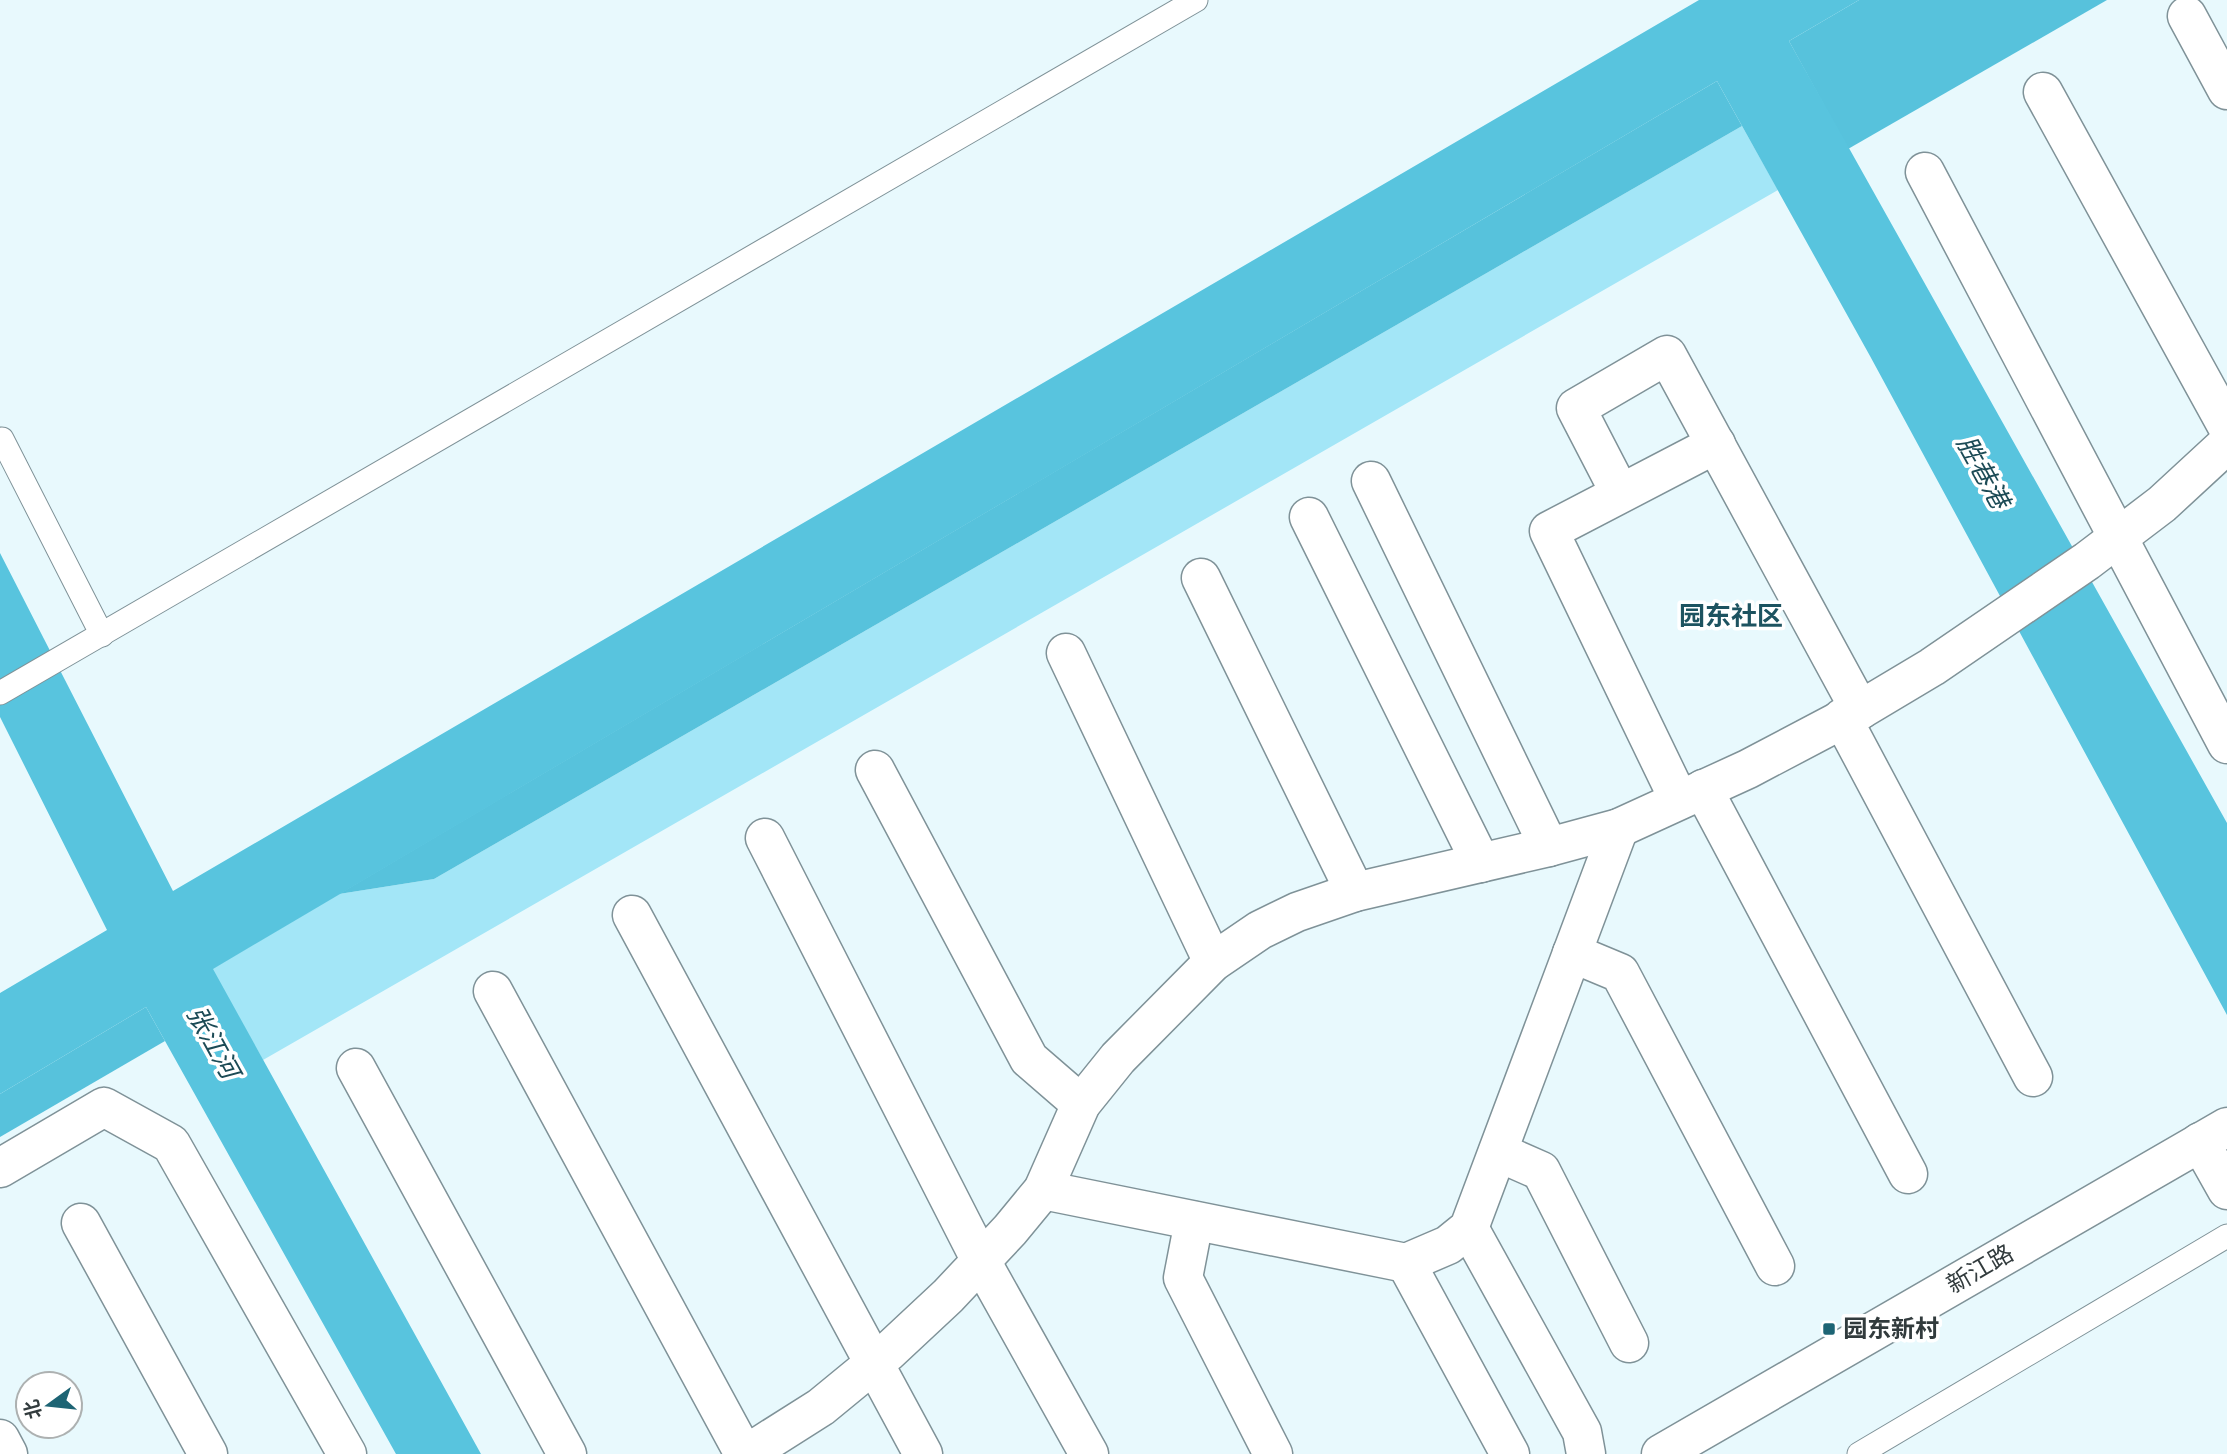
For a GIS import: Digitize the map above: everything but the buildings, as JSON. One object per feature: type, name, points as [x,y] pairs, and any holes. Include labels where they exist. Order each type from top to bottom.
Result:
[{"type":"street","points":[[2187,16],[2227,90]]},
{"type":"street","points":[[2043,92],[2227,426]]},
{"type":"street","points":[[1924,172],[2227,744]]},
{"type":"street","points":[[1620,493],[1576,408],[1667,355],[1716,444],[2033,1077]]},
{"type":"street","points":[[1716,444],[1549,531],[1691,794],[1908,1174]]},
{"type":"street","points":[[493,991],[743,1454],[821,1407],[948,1296],[1043,1190],[1081,1104],[1118,1058],[1213,961],[1260,930],[1297,912],[1355,892],[1619,828],[1748,769],[1932,667],[2087,561],[2162,505],[2227,444]]},
{"type":"street","points":[[1371,481],[1549,847]]},
{"type":"street","points":[[1309,517],[1481,863]]},
{"type":"street","points":[[1201,578],[1355,892]]},
{"type":"street","points":[[1066,653],[1213,961]]},
{"type":"street","points":[[875,771],[1029,1059],[1081,1104]]},
{"type":"street","points":[[1043,1190],[1406,1263],[1448,1245],[1469,1228],[1619,828]]},
{"type":"street","points":[[765,838],[981,1261],[1089,1454]]},
{"type":"street","points":[[632,915],[923,1454]]},
{"type":"street","points":[[1572,953],[1620,973],[1775,1266]]},
{"type":"street","points":[[356,1068],[567,1454]]},
{"type":"street","points":[[0,1168],[104,1107],[171,1144],[346,1454]]},
{"type":"street","points":[[2214,1134],[2227,1190]]},
{"type":"street","name":"新江路","points":[[1661,1454],[2214,1134]]},
{"type":"street","points":[[1498,1152],[1541,1171],[1629,1343]]},
{"type":"street","points":[[1194,1220],[1183,1278],[1273,1454]]},
{"type":"street","points":[[81,1223],[208,1454]]},
{"type":"street","points":[[1469,1228],[1582,1432],[1586,1454]]},
{"type":"street","points":[[1406,1263],[1510,1454]]},
{"type":"street","points":[[0,1439],[8,1454]]},
{"type":"lane","points":[[0,693],[1196,0]]},
{"type":"lane","points":[[2,439],[102,635]]},
{"type":"lane","points":[[1859,1454],[2227,1236]]},
{"type":"shaded area","points":[[1859,0],[2107,0],[1848,149],[1789,41]]},
{"type":"shaded area","points":[[1717,81],[1742,126],[434,879],[339,894]]},
{"type":"shaded area","points":[[1742,126],[1778,190],[263,1060],[212,969],[339,894],[434,879]]},
{"type":"shaded area","points":[[146,1007],[165,1041],[0,1137],[0,1094]]},
{"type":"water","points":[[1699,0],[1859,0],[1789,41],[2227,823],[2227,1015],[1870,356],[1717,81],[213,969],[481,1454],[396,1454],[146,1007],[0,1094],[0,993],[107,930],[0,717],[0,553],[173,891]]},
{"type":"place","name":"园东新村","points":[[1829,1329]]},
{"type":"district","name":"园东社区","points":[[1731,616]]},
{"type":"water label","name":"胜巷港","points":[[1983,472]]},
{"type":"water label","name":"张江河","points":[[213,1042]]}]
